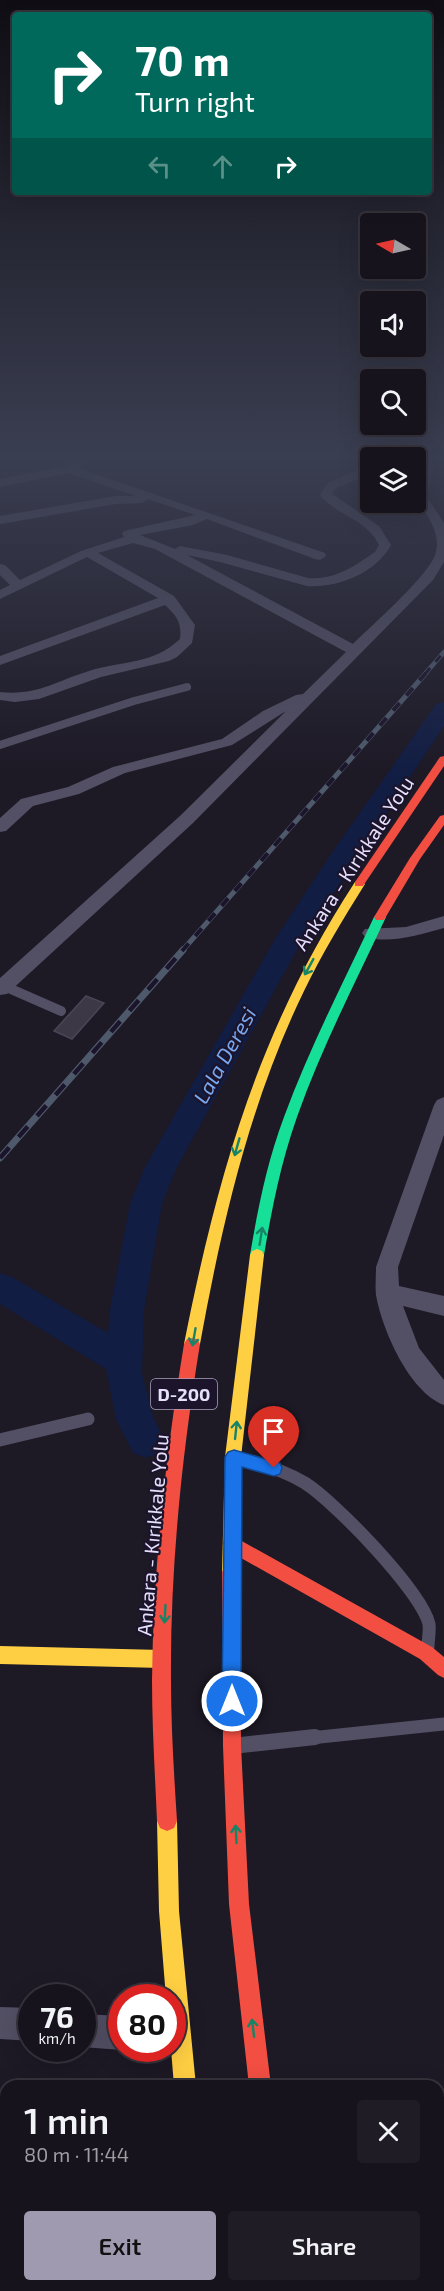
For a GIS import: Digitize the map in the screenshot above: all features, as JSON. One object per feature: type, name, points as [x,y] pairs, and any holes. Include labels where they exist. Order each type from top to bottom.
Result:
[{"type":"main road","name":"Ankara - Kırıkkale Yolu","points":[[184,2080],[169,1911],[162,1659],[170,1524],[185,1386],[203,1284],[221,1202],[248,1110],[273,1042],[311,963],[339,914],[444,759]]},
{"type":"main road","name":"D-200","points":[[259,2080],[239,1904],[232,1746],[231,1543],[234,1457],[251,1293],[267,1195],[290,1118],[347,981],[371,933],[415,858],[444,818]]},
{"type":"main road","points":[[231,1543],[426,1653],[444,1669]]},
{"type":"main road","points":[[0,1655],[162,1659]]},
{"type":"street","points":[[0,595],[72,561]]},
{"type":"street","points":[[0,696],[25,698],[41,696],[90,675],[147,663],[172,654],[187,640],[190,626],[188,620],[169,599],[103,561]]},
{"type":"street","points":[[188,561],[354,651]]},
{"type":"street","points":[[232,561],[307,582],[339,580],[370,561]]},
{"type":"street","points":[[2,988],[187,819],[428,578],[438,561]]},
{"type":"street","points":[[0,568],[19,586]]},
{"type":"street","points":[[0,661],[169,599]]},
{"type":"street","points":[[0,827],[27,802],[73,791],[119,770],[227,742],[268,714],[316,690]]},
{"type":"street","points":[[371,933],[406,933],[442,925]]},
{"type":"street","points":[[444,1105],[387,1267],[387,1293],[419,1371],[431,1385],[444,1394]]},
{"type":"street","points":[[387,1293],[444,1306]]},
{"type":"street","points":[[0,2023],[18,2024]]},
{"type":"lane","points":[[0,745],[134,701],[187,687]]},
{"type":"lane","points":[[2,988],[61,1011]]},
{"type":"lane","points":[[0,1440],[88,1419]]},
{"type":"lane","points":[[234,1457],[286,1472],[325,1498],[342,1513],[421,1606],[429,1625],[426,1653]]},
{"type":"lane","points":[[232,1746],[444,1724]]},
{"type":"building","points":[[86,996],[104,1003],[72,1039],[54,1031]]},
{"type":"waterway","name":"Lala Deresi","points":[[146,1441],[135,1419],[124,1373],[127,1310],[146,1204],[161,1167],[289,939],[340,860],[444,709]]},
{"type":"waterway","points":[[0,1287],[124,1361]]},
{"type":"railway","points":[[425,674],[444,652]]},
{"type":"railway","points":[[182,951],[426,673]]},
{"type":"railway","points":[[0,1158],[183,950]]},
{"type":"traffic: fast","points":[[257,1255],[267,1195],[290,1118],[317,1052],[380,917]]},
{"type":"traffic: slow","points":[[192,1344],[217,1222],[251,1105],[272,1048],[297,992],[326,937],[359,884]]},
{"type":"traffic: slow","points":[[231,1572],[233,1457],[257,1255]]},
{"type":"traffic: slow","points":[[0,1655],[162,1659]]},
{"type":"traffic: slow","points":[[167,1821],[169,1911],[184,2080]]},
{"type":"traffic: jam","points":[[359,884],[444,759]]},
{"type":"traffic: jam","points":[[380,917],[415,858],[444,818]]},
{"type":"traffic: jam","points":[[167,1821],[162,1698],[164,1618],[176,1461],[192,1344]]},
{"type":"traffic: jam","points":[[231,1543],[426,1653],[444,1669]]},
{"type":"traffic: jam","points":[[231,1572],[232,1746],[239,1904],[259,2080]]},
{"type":"route","points":[[232,1701],[231,1543],[234,1457],[274,1468]]}]
